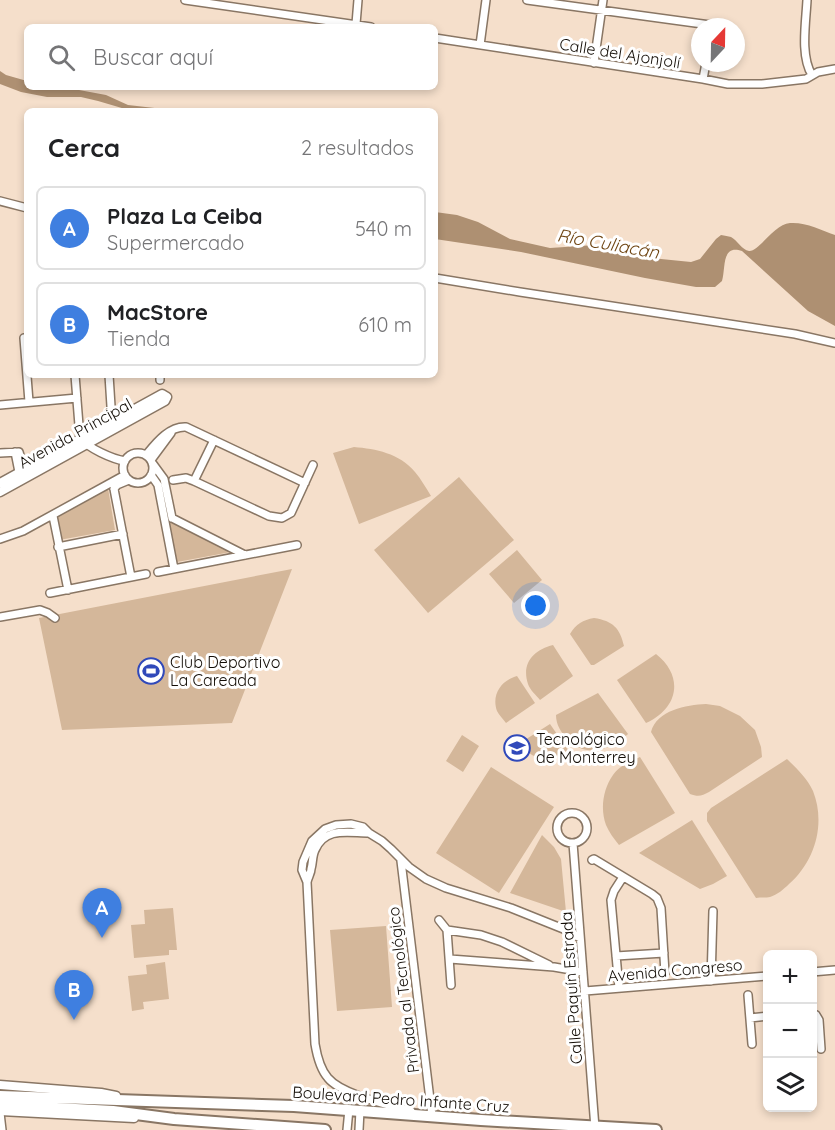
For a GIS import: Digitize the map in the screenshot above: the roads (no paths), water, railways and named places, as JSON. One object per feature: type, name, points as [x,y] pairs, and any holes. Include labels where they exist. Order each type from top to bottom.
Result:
[{"type":"highway","name":"Boulevard Pedro Infante Cruz","points":[[0,1096],[248,1103],[595,1128],[656,1130]]},
{"type":"highway","points":[[0,1105],[113,1111],[174,1119],[325,1130]]},
{"type":"street","points":[[185,0],[356,24],[358,0]]},
{"type":"street","points":[[480,45],[486,0]]},
{"type":"street","points":[[528,0],[691,23]]},
{"type":"street","points":[[594,63],[603,0]]},
{"type":"street","points":[[807,0],[805,59],[812,75]]},
{"type":"street","name":"Calle del Ajonjolí","points":[[438,38],[728,84],[762,84],[806,79],[818,72],[835,69]]},
{"type":"street","points":[[703,79],[704,72]]},
{"type":"street","points":[[0,201],[24,207]]},
{"type":"street","points":[[438,278],[795,334],[835,343]]},
{"type":"street","points":[[27,378],[29,402]]},
{"type":"street","points":[[75,378],[83,441],[118,460],[125,461]]},
{"type":"street","points":[[109,378],[113,425]]},
{"type":"street","points":[[0,405],[77,398]]},
{"type":"street","name":"Avenida Principal","points":[[0,483],[162,399]]},
{"type":"street","points":[[245,555],[168,518],[158,485],[151,475],[150,460],[167,441],[172,431],[186,427],[305,483]]},
{"type":"street","points":[[194,481],[214,440]]},
{"type":"street","name":"Avenida Principal","points":[[0,492],[83,441]]},
{"type":"street","points":[[0,453],[18,453],[21,471]]},
{"type":"street","points":[[151,475],[144,482],[134,482],[127,477],[123,466],[125,461],[132,454],[137,453],[150,460],[162,475],[165,483],[174,569]]},
{"type":"street","points":[[173,480],[186,478],[269,516],[282,518],[291,513],[313,465]]},
{"type":"street","points":[[0,539],[23,531],[127,477]]},
{"type":"street","points":[[111,486],[131,577]]},
{"type":"street","points":[[53,516],[68,590]]},
{"type":"street","points":[[58,547],[123,534]]},
{"type":"street","points":[[158,572],[297,545]]},
{"type":"street","points":[[50,593],[147,574]]},
{"type":"street","points":[[0,616],[40,610],[55,618]]},
{"type":"street","points":[[568,813],[583,817],[587,828],[584,838],[573,843],[561,839],[556,829],[560,819],[568,813]]},
{"type":"street","points":[[429,1116],[339,1087],[329,1080],[318,1061],[315,1044],[307,882],[315,849],[324,838],[344,831],[369,833],[382,841],[417,874],[434,883],[511,908],[580,938]]},
{"type":"street","name":"Calle Paquín Estrada","points":[[573,843],[595,1128]]},
{"type":"street","points":[[592,860],[594,859],[657,898],[661,908],[665,973]]},
{"type":"street","name":"Privada al Tecnológico","points":[[401,861],[429,1116]]},
{"type":"street","points":[[619,988],[611,900],[623,877]]},
{"type":"street","points":[[711,981],[713,911]]},
{"type":"street","points":[[439,920],[447,930],[451,985]]},
{"type":"street","points":[[447,930],[481,935],[502,942],[554,968]]},
{"type":"street","points":[[616,957],[664,953]]},
{"type":"street","points":[[450,959],[583,972]]},
{"type":"street","points":[[817,972],[835,970]]},
{"type":"street","name":"Avenida Congreso","points":[[585,991],[763,976]]},
{"type":"street","points":[[748,995],[752,1044]]},
{"type":"street","points":[[750,1018],[763,1017]]},
{"type":"street","points":[[817,1018],[821,1049]]},
{"type":"street","name":"Boulevard Pedro Infante Cruz","points":[[0,1085],[101,1093],[143,1101]]},
{"type":"street","points":[[347,1130],[355,1110]]},
{"type":"street","points":[[355,1110],[359,1130]]},
{"type":"street","points":[[2,1130],[0,1112],[174,1119]]},
{"type":"place","name":"Club Deportivo La Careada","points":[[151,671]]},
{"type":"place","name":"Tecnológico de Monterrey","points":[[517,748]]},
{"type":"place","name":"Plaza La Ceiba","points":[[102,938]]},
{"type":"place","name":"MacStore","points":[[74,1020]]},
{"type":"water label","name":"Río Culiacán","points":[[608,244]]}]
